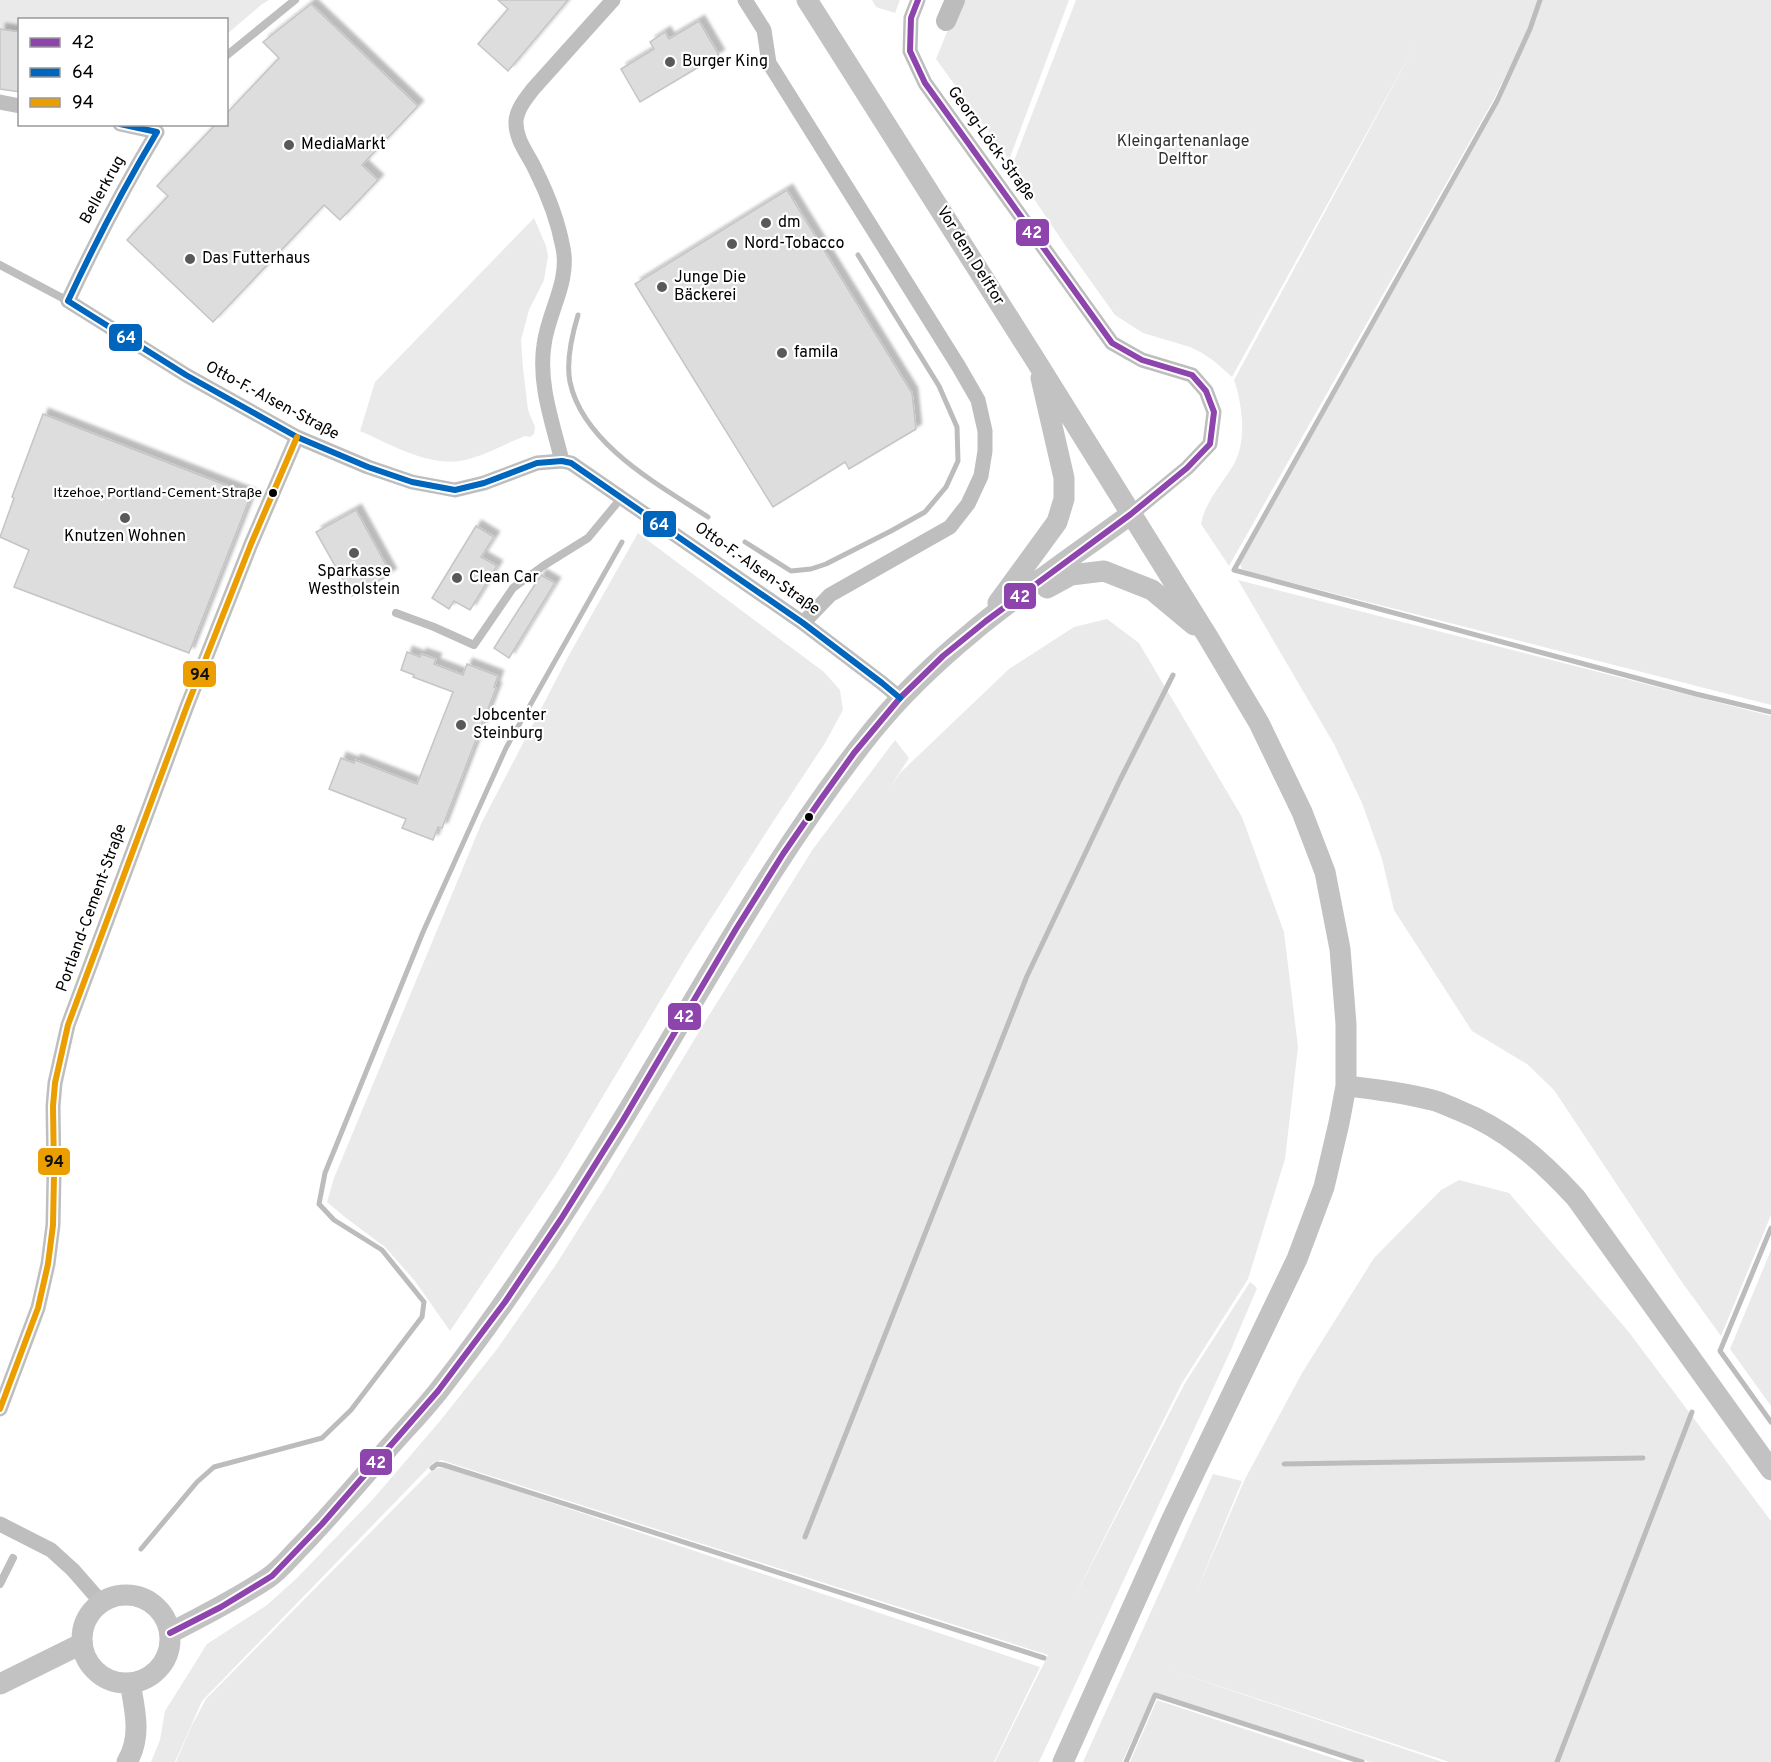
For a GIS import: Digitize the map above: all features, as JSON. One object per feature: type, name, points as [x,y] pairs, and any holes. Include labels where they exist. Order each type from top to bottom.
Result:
[{"type":"main road","name":"Vor dem Delftor","points":[[807,0],[1209,637],[1259,723],[1302,812],[1325,872],[1340,949],[1346,1024],[1346,1086],[1324,1187],[1297,1259],[1172,1519],[1063,1762]]},
{"type":"main road","points":[[986,621],[1057,522],[1064,499],[1064,478],[1036,361]]},
{"type":"main road","points":[[170,1633],[221,1607],[272,1576],[322,1524],[438,1391],[505,1302],[561,1219],[783,854],[854,753],[900,699],[943,656],[986,621],[1131,514]]},
{"type":"main road","points":[[986,621],[1071,575],[1104,571],[1152,590],[1209,637]]},
{"type":"main road","points":[[1346,1086],[1434,1101],[1479,1118],[1518,1142],[1575,1198],[1771,1470]]},
{"type":"main road","points":[[124,1595],[140,1597],[154,1605],[168,1625],[170,1633],[168,1652],[160,1668],[145,1679],[130,1683],[111,1681],[97,1673],[86,1660],[81,1644],[82,1628],[89,1613],[108,1598],[124,1595]]},
{"type":"main road","points":[[0,1683],[81,1644]]},
{"type":"main road","points":[[127,1762],[135,1743],[137,1725],[130,1683]]},
{"type":"street","points":[[562,461],[544,387],[542,358],[546,333],[566,267],[564,249],[554,212],[536,169],[522,146],[516,119],[524,101],[533,89],[613,0]]},
{"type":"street","points":[[745,0],[764,30],[769,63],[959,367],[978,400],[985,431],[981,476],[968,504],[950,527],[830,595],[803,623]]},
{"type":"street","name":"Georg-Löck-Straße","points":[[918,0],[910,18],[910,51],[925,82],[1113,343],[1142,360],[1192,375],[1206,391],[1214,412],[1210,444],[1187,468],[1131,514]]},
{"type":"street","points":[[0,102],[18,106]]},
{"type":"street","name":"Bellerkrug","points":[[68,301],[94,243],[160,128],[140,126]]},
{"type":"street","name":"Otto-F.-Alsen-Straße","points":[[68,301],[186,375],[297,437],[368,467],[412,482],[455,490],[484,483],[537,463],[562,461],[578,467],[803,623],[900,699]]},
{"type":"street","name":"Portland-Cement-Straße","points":[[0,1409],[38,1308],[48,1264],[53,1225],[53,1106],[55,1083],[68,1025],[187,705],[251,544],[297,437]]},
{"type":"street","points":[[0,1524],[51,1550],[73,1569],[101,1602]]},
{"type":"lane","points":[[228,54],[295,0]]},
{"type":"lane","points":[[0,265],[68,301]]},
{"type":"lane","points":[[396,613],[474,645],[513,588],[588,538],[622,497]]},
{"type":"lane","points":[[0,1584],[13,1558]]},
{"type":"green space","points":[[0,0],[269,0],[228,33],[228,18],[18,18],[18,32],[0,29]]},
{"type":"green space","points":[[872,0],[900,0],[895,13],[876,7]]},
{"type":"green space","points":[[960,0],[1069,0],[1009,160],[936,59]]},
{"type":"green space","name":"Kleingartenanlage Delftor","points":[[1076,0],[1538,0],[1529,28],[1494,99],[1229,566],[1201,524],[1211,499],[1239,453],[1242,421],[1234,380],[1419,38],[1232,377],[1202,353],[1190,347],[1143,333],[1115,315],[1012,166]]},
{"type":"green space","points":[[1542,0],[1771,0],[1771,705],[1258,574],[1242,569],[1240,564],[1498,102],[1532,30]]},
{"type":"green space","points":[[534,218],[548,256],[544,280],[529,310],[521,340],[528,410],[535,427],[534,434],[472,458],[443,461],[401,450],[360,431],[375,382]]},
{"type":"green space","points":[[638,533],[824,672],[840,690],[843,710],[825,743],[687,956],[557,1173],[450,1331],[415,1281],[385,1247],[327,1202],[334,1178],[482,822],[569,655]]},
{"type":"green space","points":[[1238,580],[1771,716],[1771,1215],[1721,1336],[1679,1278],[1554,1090],[1527,1064],[1472,1031],[1394,910],[1382,859],[1362,803],[1334,744]]},
{"type":"green space","points":[[1107,619],[1139,643],[1242,817],[1284,932],[1298,1047],[1285,1159],[1248,1279],[1182,1383],[1070,1606],[1185,1383],[1250,1282],[1257,1288],[1230,1352],[1039,1762],[995,1762],[1048,1655],[441,1460],[434,1462],[202,1701],[175,1762],[151,1762],[160,1740],[165,1711],[207,1644],[267,1605],[296,1579],[374,1498],[440,1421],[497,1349],[555,1266],[607,1184],[813,849],[895,740],[909,758],[889,789],[901,772],[1009,669],[1074,627]]},
{"type":"green space","points":[[1459,1180],[1509,1193],[1628,1331],[1771,1521],[1771,1762],[1449,1762],[1165,1668],[1443,1762],[1370,1762],[1154,1693],[1122,1762],[1083,1762],[1213,1474],[1242,1481],[1195,1595],[1245,1479],[1302,1373],[1374,1258],[1441,1190]]},
{"type":"green space","points":[[1771,1250],[1771,1406],[1730,1349]]},
{"type":"green space","points":[[445,1467],[1040,1667],[994,1762],[176,1762],[206,1699],[433,1469]]},
{"type":"green space","points":[[1157,1700],[1345,1762],[1130,1762]]},
{"type":"building","points":[[498,0],[568,0],[508,71],[478,44],[508,9]]},
{"type":"building","name":"MediaMarkt","points":[[311,4],[418,106],[362,165],[378,180],[340,220],[324,205],[213,322],[127,240],[168,196],[157,186],[214,126],[228,126],[228,112],[279,58],[263,42]]},
{"type":"building","name":"Burger King","points":[[699,21],[719,55],[640,102],[621,69],[654,49],[650,42],[665,32],[669,39]]},
{"type":"building","points":[[0,29],[18,32],[18,92],[0,89]]},
{"type":"building","name":"famila","points":[[787,190],[912,393],[916,429],[849,469],[845,462],[773,507],[635,284]]},
{"type":"building","name":"Knutzen Wohnen","points":[[43,414],[251,495],[189,653],[14,587],[29,550],[0,537],[14,498],[12,497]]},
{"type":"building","name":"Sparkasse Westholstein","points":[[356,510],[391,574],[352,596],[316,532]]},
{"type":"building","name":"Clean Car","points":[[476,526],[494,537],[481,557],[497,566],[470,610],[454,601],[449,609],[432,598]]},
{"type":"building","points":[[541,575],[555,583],[509,658],[494,648]]},
{"type":"building","name":"Jobcenter Steinburg","points":[[407,652],[420,657],[421,654],[436,659],[434,664],[463,675],[467,664],[498,676],[494,687],[496,688],[442,828],[438,827],[433,840],[402,828],[406,819],[329,789],[341,758],[354,763],[355,760],[417,784],[453,692],[401,670]]},
{"type":"waterway","points":[[946,21],[955,0]]},
{"type":"waterway","points":[[1540,0],[1530,29],[1497,101],[1234,570],[1771,712]]},
{"type":"waterway","points":[[745,542],[791,571],[811,569],[826,564],[925,512],[946,487],[958,461],[957,427],[939,386],[858,255]]},
{"type":"waterway","points":[[578,315],[570,348],[569,374],[578,404],[590,425],[606,444],[646,477],[708,517]]},
{"type":"waterway","points":[[141,1549],[197,1482],[214,1467],[322,1438],[351,1410],[422,1317],[424,1302],[382,1250],[334,1220],[319,1204],[325,1173],[423,932],[506,748],[622,542]]},
{"type":"waterway","points":[[805,1537],[1027,976],[1120,780],[1173,675]]},
{"type":"waterway","points":[[1771,1228],[1720,1351],[1771,1422]]},
{"type":"waterway","points":[[1557,1762],[1692,1412]]},
{"type":"waterway","points":[[1284,1464],[1643,1458]]},
{"type":"waterway","points":[[432,1468],[437,1464],[444,1465],[1044,1658]]},
{"type":"waterway","points":[[1126,1762],[1155,1695],[1362,1762]]},
{"type":"transit line","name":"42","points":[[170,1633],[221,1607],[272,1576],[322,1524],[438,1391],[505,1302],[561,1219],[783,854],[854,753],[900,698],[943,656],[986,621],[1131,514],[1187,468],[1210,444],[1214,412],[1206,391],[1192,375],[1142,360],[1112,343],[925,83],[910,51],[911,18],[918,0]]},
{"type":"transit line","name":"64","points":[[129,126],[157,132],[110,215],[68,301],[186,375],[297,437],[368,467],[412,482],[455,490],[484,483],[537,463],[562,461],[571,463],[803,623],[900,698]]},
{"type":"transit line","name":"94","points":[[0,1409],[38,1308],[48,1264],[53,1225],[53,1106],[55,1083],[68,1025],[187,706],[251,544],[297,437]]},
{"type":"place","name":"Burger King","points":[[670,62]]},
{"type":"place","name":"MediaMarkt","points":[[289,145]]},
{"type":"place","name":"dm","points":[[766,223]]},
{"type":"place","name":"Nord-Tobacco","points":[[732,244]]},
{"type":"place","name":"Das Futterhaus","points":[[190,259]]},
{"type":"place","name":"Junge Die Bäckerei","points":[[662,287]]},
{"type":"place","name":"famila","points":[[782,353]]},
{"type":"place","name":"Itzehoe, Portland-Cement-Straße","points":[[273,493]]},
{"type":"place","name":"Knutzen Wohnen","points":[[125,518]]},
{"type":"place","name":"Sparkasse Westholstein","points":[[354,553]]},
{"type":"place","name":"Clean Car","points":[[457,578]]},
{"type":"place","name":"Jobcenter Steinburg","points":[[461,725]]}]
